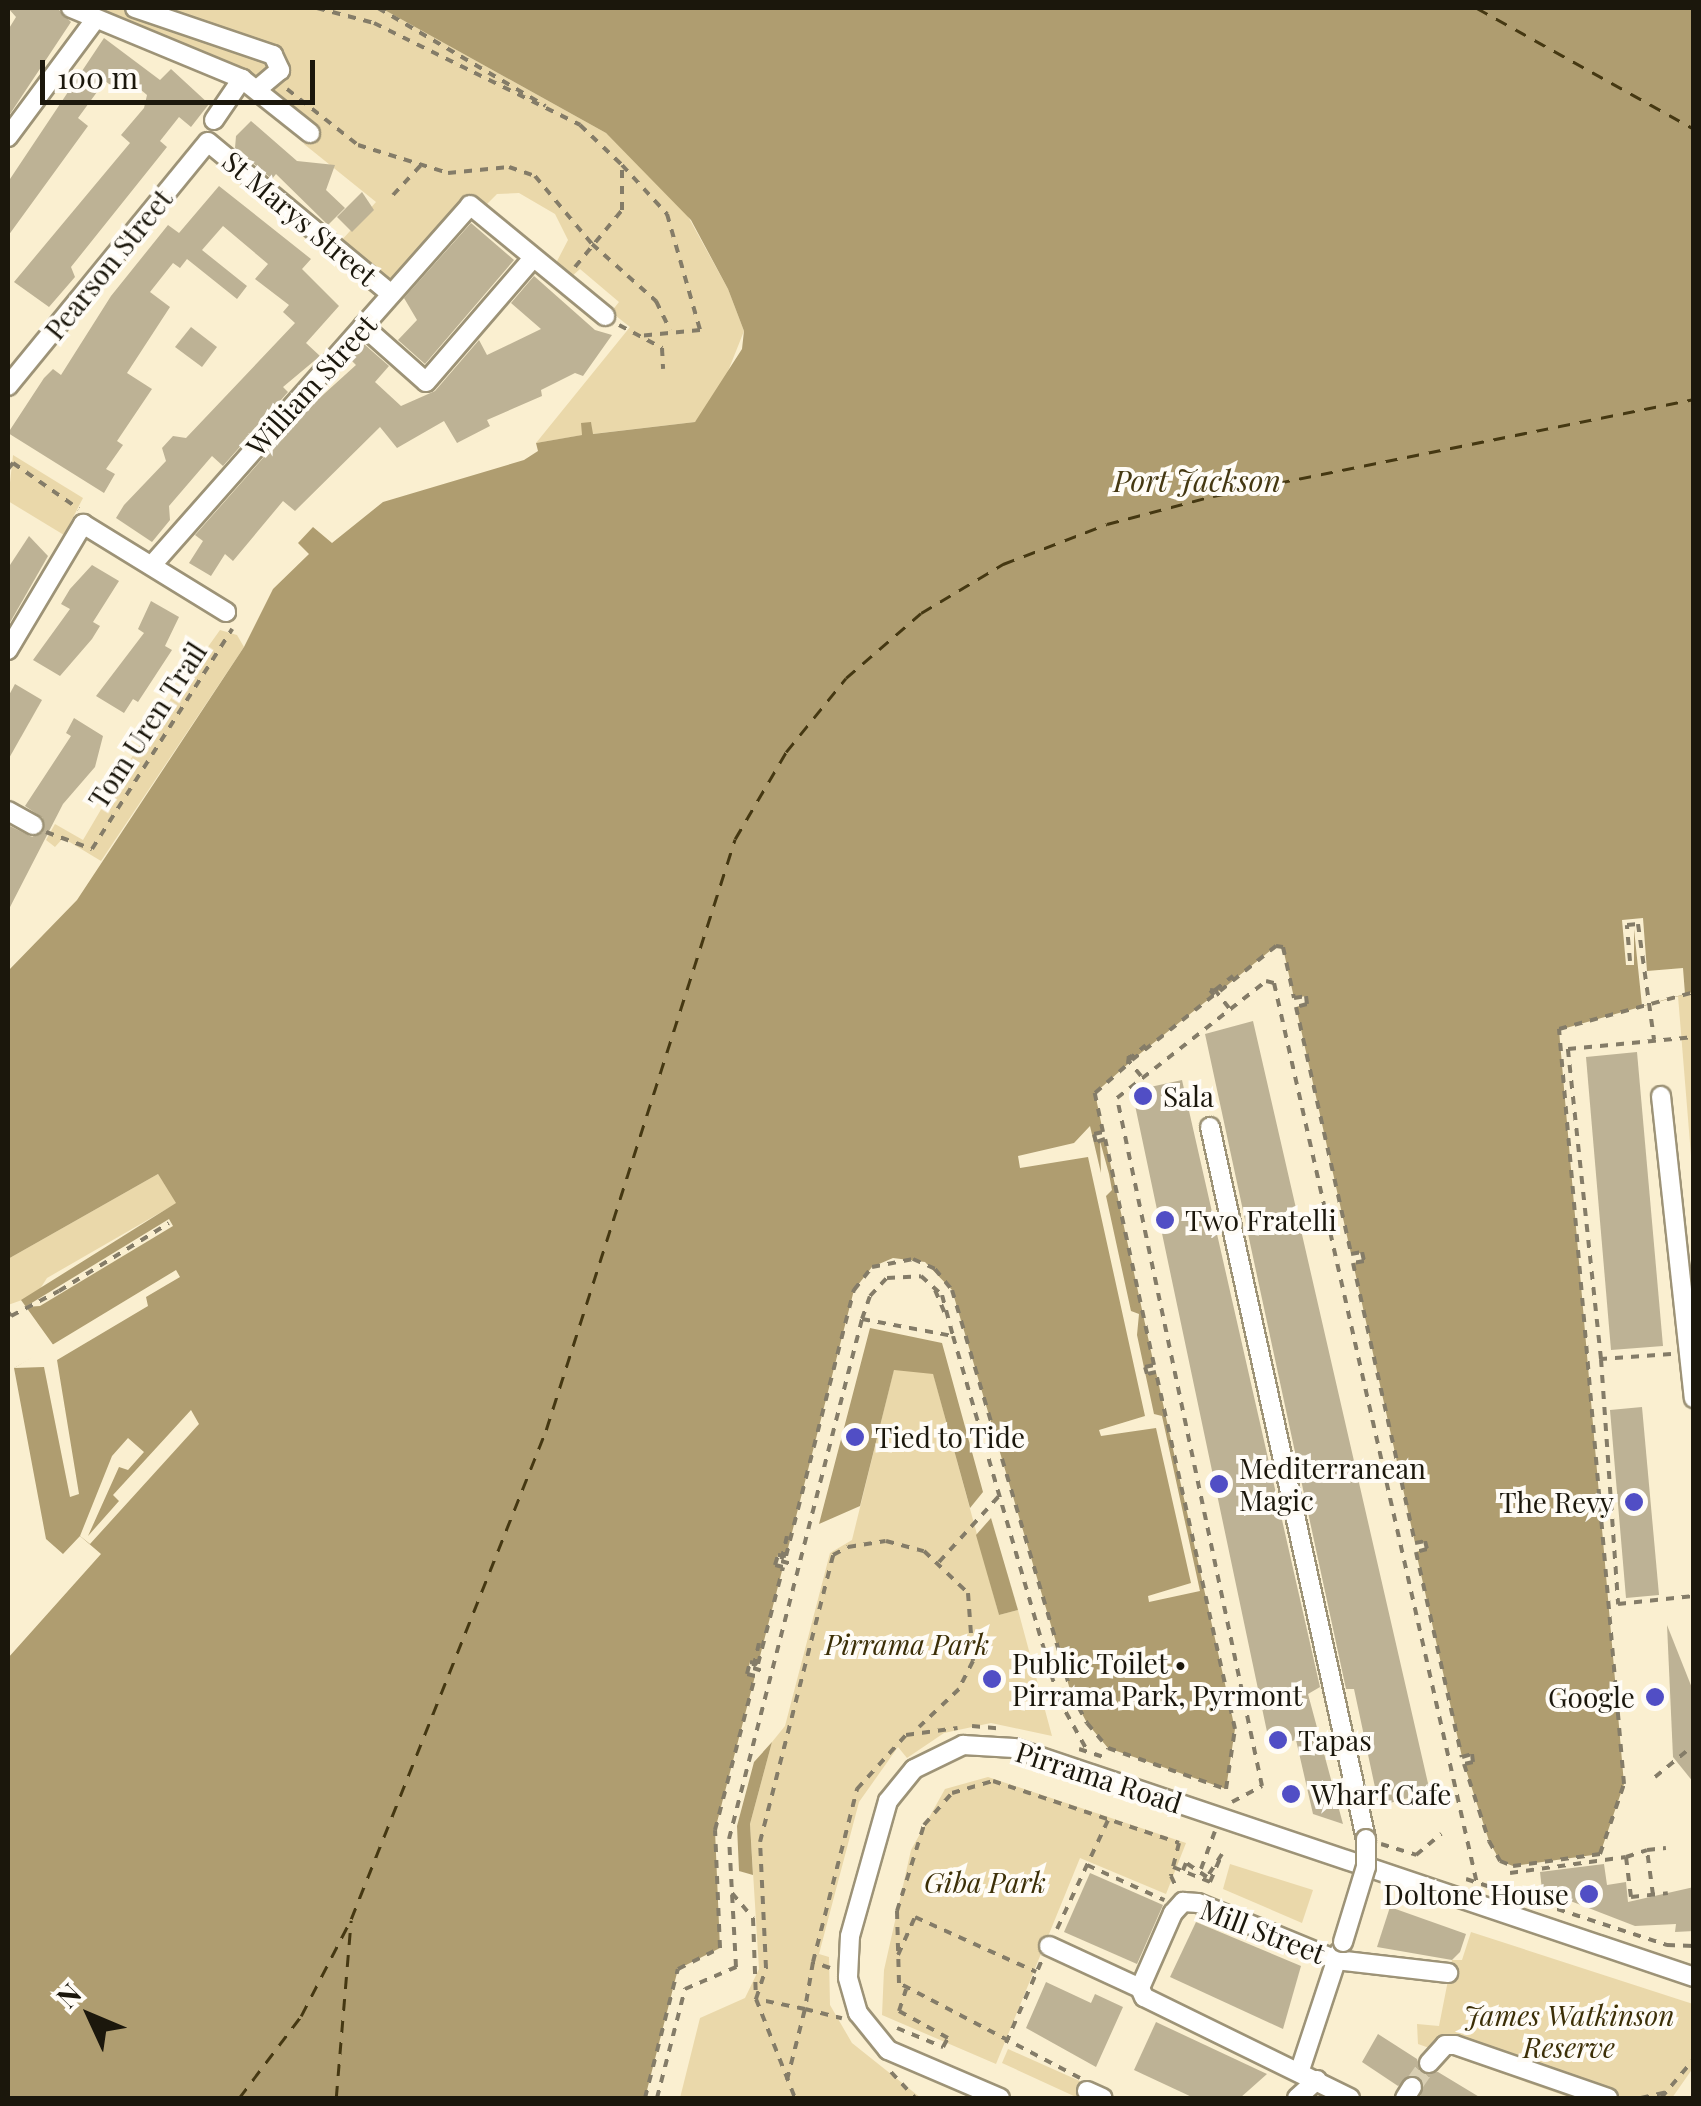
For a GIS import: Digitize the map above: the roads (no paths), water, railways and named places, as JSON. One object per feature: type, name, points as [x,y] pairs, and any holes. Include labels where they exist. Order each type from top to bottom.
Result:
[{"type":"street","points":[[71,8],[250,84],[310,133]]},
{"type":"street","points":[[135,8],[273,55],[280,70],[250,84],[214,120]]},
{"type":"street","points":[[8,137],[94,21]]},
{"type":"street","name":"St Marys Street","points":[[208,142],[391,294]]},
{"type":"street","name":"Pearson Street","points":[[8,386],[208,142]]},
{"type":"street","name":"William Street","points":[[152,565],[470,206],[533,258]]},
{"type":"street","points":[[363,326],[426,382],[533,258],[605,316]]},
{"type":"street","points":[[8,650],[83,524],[226,612]]},
{"type":"street","points":[[8,811],[33,826]]},
{"type":"street","points":[[1661,1096],[1694,1398]]},
{"type":"street","points":[[1210,1128],[1366,1839],[1366,1867],[1300,2070]]},
{"type":"street","points":[[1674,1220],[1694,1216]]},
{"type":"street","name":"Pirrama Road","points":[[1000,2098],[888,2050],[858,2013],[848,1977],[850,1936],[888,1802],[914,1769],[963,1745],[1014,1748],[1694,1976]]},
{"type":"street","name":"Mill Street","points":[[1142,1993],[1181,1904],[1340,1951],[1448,1973]]},
{"type":"street","points":[[1048,1946],[1300,2070],[1347,2098]]},
{"type":"street","points":[[1429,2063],[1445,2045],[1456,2046],[1608,2098]]},
{"type":"street","points":[[1296,2098],[1318,2080]]},
{"type":"water","name":"Port Jackson","points":[[381,8],[1693,8],[1693,992],[1559,1030],[1624,1784],[1600,1854],[1513,1866],[1500,1861],[1489,1841],[1464,1764],[1473,1762],[1472,1755],[1462,1757],[1416,1552],[1426,1549],[1425,1542],[1415,1543],[1353,1263],[1363,1261],[1362,1253],[1351,1254],[1296,1007],[1307,1004],[1306,996],[1294,998],[1283,948],[1276,946],[1220,991],[1211,990],[1214,995],[1132,1060],[1128,1056],[1128,1064],[1095,1093],[1103,1132],[1094,1135],[1096,1142],[1105,1139],[1154,1365],[1145,1367],[1147,1374],[1156,1372],[1235,1729],[1226,1789],[1108,1748],[1087,1723],[1071,1693],[952,1290],[925,1262],[893,1258],[872,1267],[854,1290],[786,1556],[778,1555],[776,1564],[783,1567],[758,1664],[750,1662],[747,1673],[755,1676],[715,1830],[720,1948],[678,1969],[645,2098],[8,2098],[8,1658],[101,1554],[80,1536],[63,1554],[46,1539],[14,1368],[54,1346],[21,1300],[176,1203],[158,1174],[8,1259],[8,971],[77,900],[244,647],[273,589],[309,554],[298,543],[313,527],[332,543],[383,502],[524,460],[538,451],[536,443],[582,435],[581,423],[591,422],[593,434],[695,422],[742,349],[744,331],[728,289],[691,220],[606,133]]},
{"type":"water","points":[[870,1328],[942,1343],[983,1492],[970,1508],[933,1374],[894,1370],[860,1506],[819,1524]]},
{"type":"water","points":[[991,1518],[1018,1610],[999,1615],[976,1535]]},
{"type":"water","points":[[772,1742],[750,1824],[753,1875],[739,1871],[737,1826],[754,1762]]},
{"type":"tunnel","points":[[1412,2087],[1429,2063]]},
{"type":"place","name":"Sala","points":[[1143,1096]]},
{"type":"place","name":"Two Fratelli","points":[[1165,1220]]},
{"type":"place","name":"Tied to Tide","points":[[855,1437]]},
{"type":"place","name":"Mediterranean Magic","points":[[1219,1484]]},
{"type":"place","name":"The Revy","points":[[1634,1502]]},
{"type":"place","name":"Public Toilet • Pirrama Park, Pyrmont","points":[[992,1679]]},
{"type":"place","name":"Google","points":[[1655,1697]]},
{"type":"place","name":"Tapas","points":[[1278,1740]]},
{"type":"place","name":"Wharf Cafe","points":[[1291,1794]]},
{"type":"place","name":"Doltone House","points":[[1589,1894]]},
{"type":"park label","name":"Pirrama Park","points":[[907,1644]]},
{"type":"park label","name":"Giba Park","points":[[985,1882]]},
{"type":"park label","name":"James Watkinson Reserve","points":[[1569,2031]]}]
